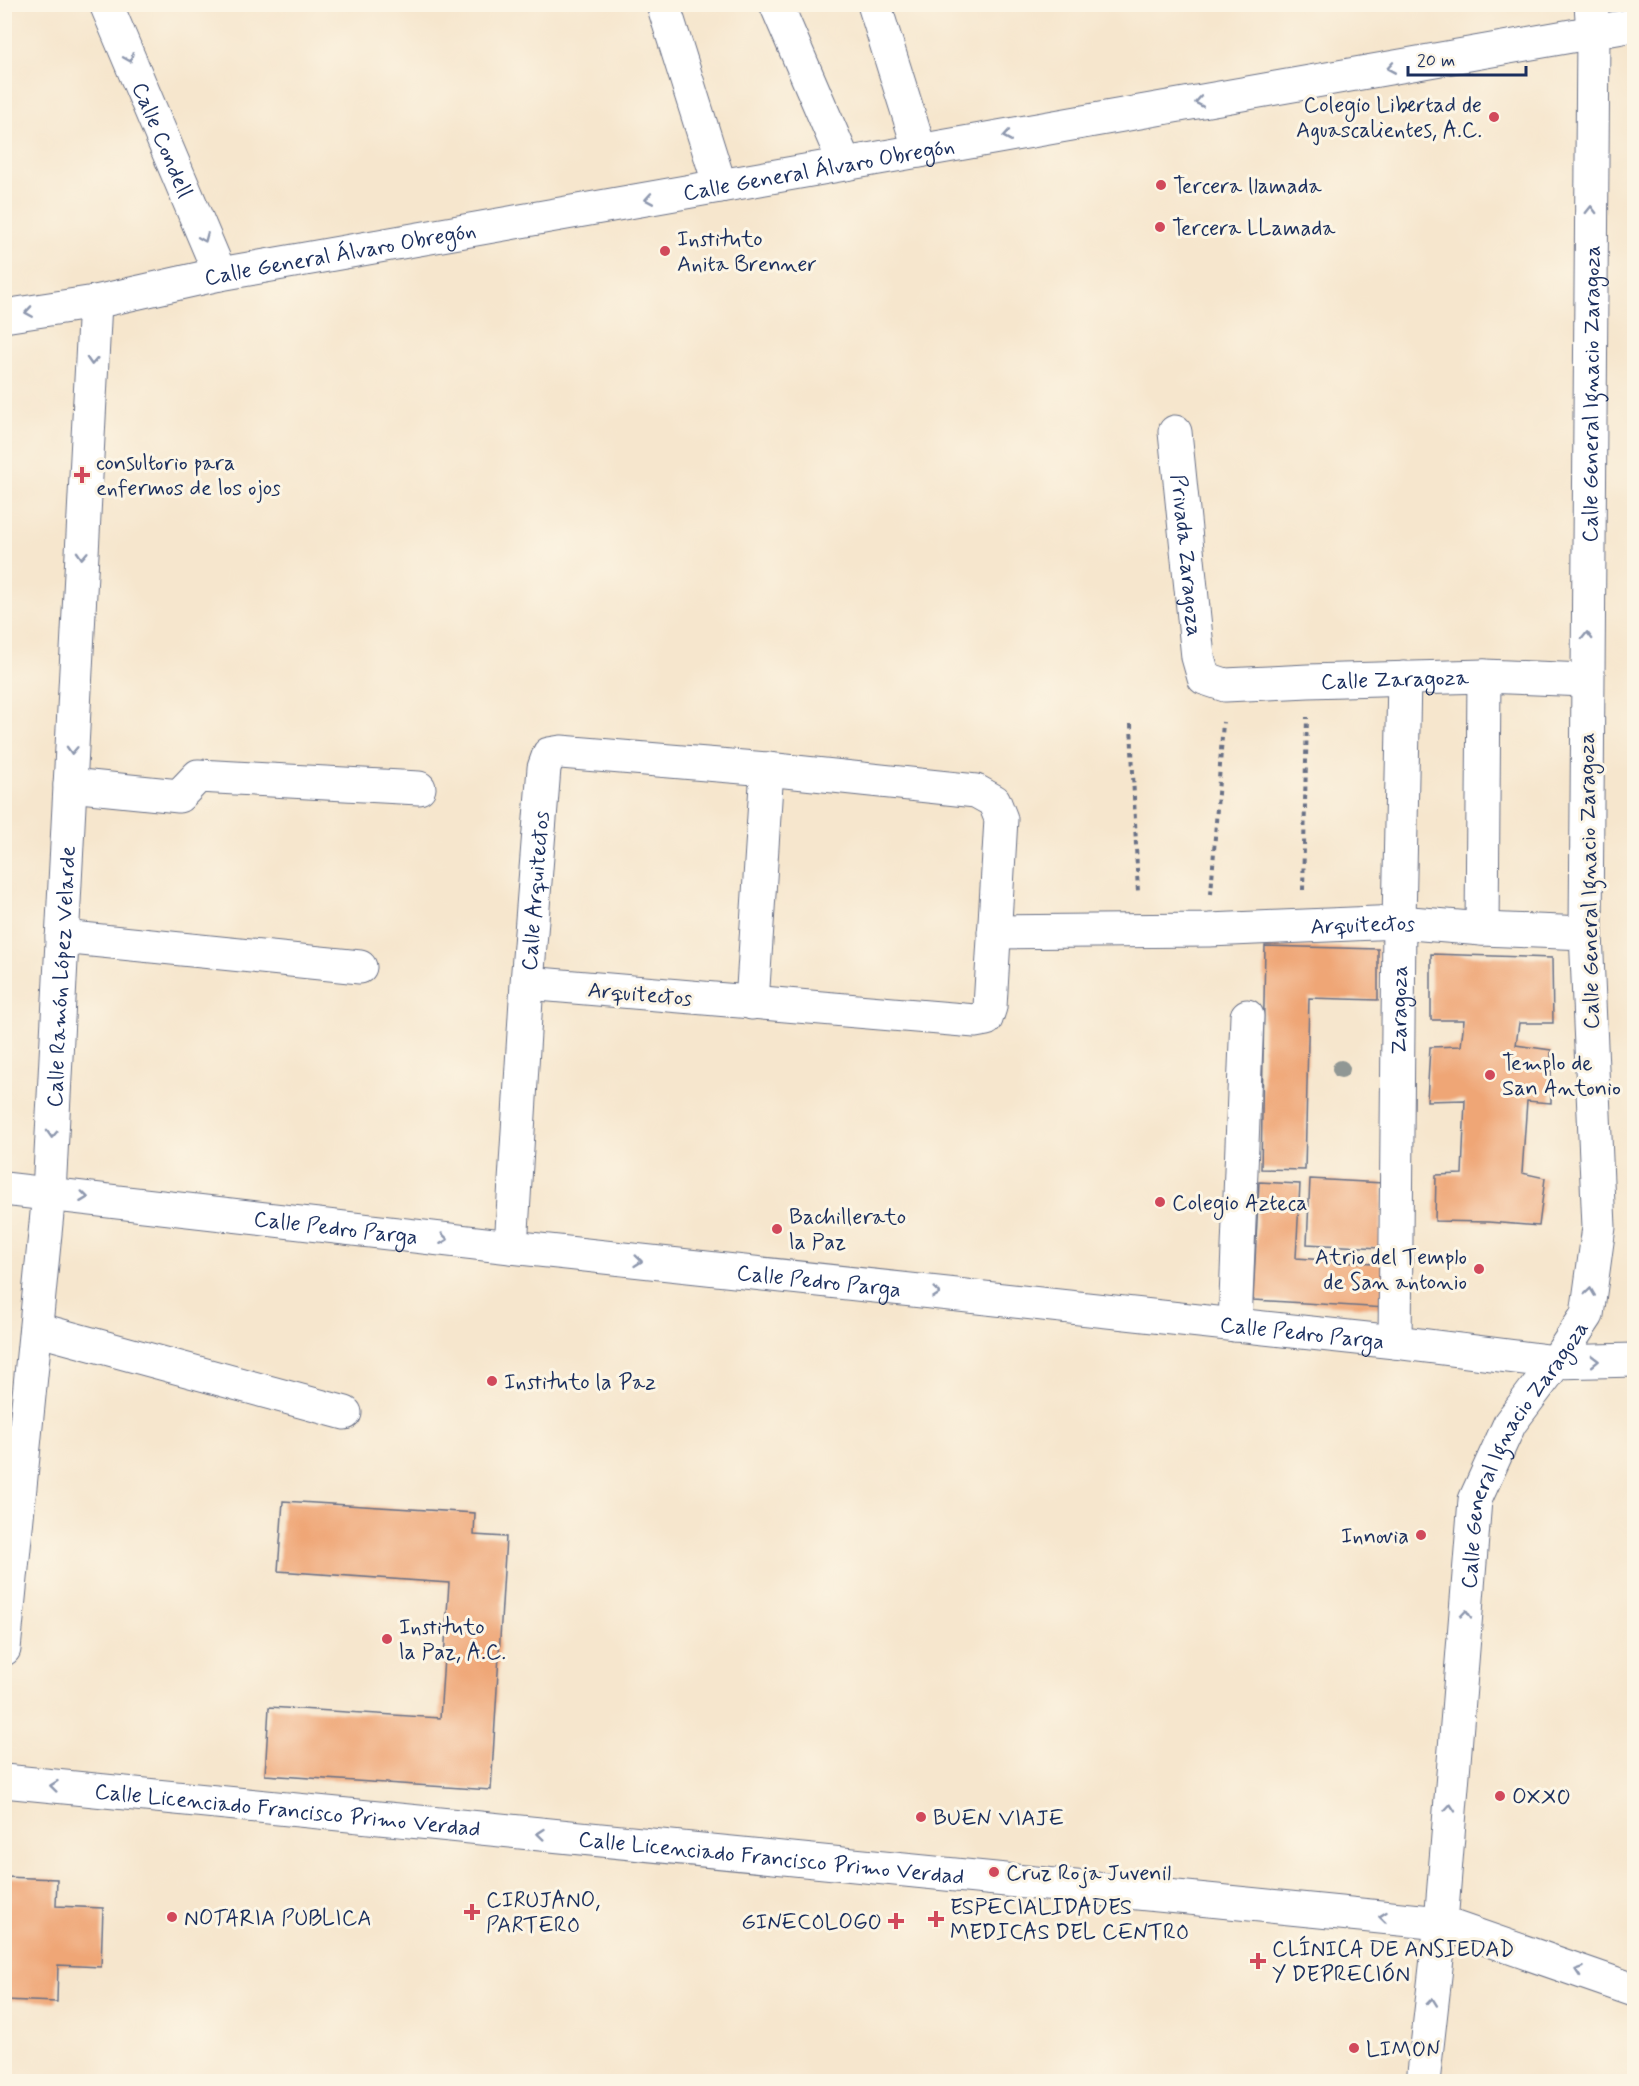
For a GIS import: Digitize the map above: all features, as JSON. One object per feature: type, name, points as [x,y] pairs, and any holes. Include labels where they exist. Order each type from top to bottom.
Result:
[{"type":"street","name":"Calle Condell","points":[[106,4],[220,274]]},
{"type":"street","points":[[663,4],[720,186]]},
{"type":"street","points":[[776,4],[845,164]]},
{"type":"street","points":[[874,4],[920,151]]},
{"type":"street","name":"Calle General Álvaro Obregón","points":[[4,316],[95,302],[220,274],[920,151],[1592,19],[1635,26]]},
{"type":"street","name":"Calle General Ignacio Zaragoza","points":[[1423,2082],[1441,1923],[1475,1500],[1510,1423],[1587,1316],[1599,1227],[1586,933],[1592,19]]},
{"type":"street","name":"Calle Ramón López Velarde","points":[[4,1649],[49,1193],[95,302]]},
{"type":"street","name":"Privada Zaragoza","points":[[1175,432],[1198,657],[1215,682]]},
{"type":"street","points":[[1482,928],[1484,676]]},
{"type":"street","name":"Calle Zaragoza","points":[[1215,682],[1484,676],[1586,680]]},
{"type":"street","name":"Zaragoza","points":[[1395,1342],[1404,678]]},
{"type":"street","name":"Calle Arquitectos","points":[[511,1247],[527,983],[544,768],[549,754],[561,752],[767,769],[976,791],[994,801],[1001,819],[994,932]]},
{"type":"street","points":[[752,1003],[767,769]]},
{"type":"street","points":[[70,785],[178,796],[198,776],[419,789]]},
{"type":"street","name":"Arquitectos","points":[[527,983],[975,1021],[986,1019],[990,1007],[994,932],[1209,930],[1399,922],[1586,933]]},
{"type":"street","points":[[62,937],[360,967]]},
{"type":"street","points":[[1235,1325],[1247,1016]]},
{"type":"street","name":"Calle Pedro Parga","points":[[4,1189],[511,1247],[1395,1342],[1556,1362],[1635,1360]]},
{"type":"street","points":[[36,1329],[345,1413]]},
{"type":"street","name":"Calle Licenciado Francisco Primo Verdad","points":[[4,1781],[1441,1923],[1635,1990]]},
{"type":"path","points":[[1302,925],[1308,681]]},
{"type":"path","points":[[1209,930],[1215,682]]},
{"type":"path","points":[[1131,724],[1140,931]]},
{"type":"building","points":[[1265,946],[1378,949],[1378,1000],[1309,998],[1305,1170],[1261,1169]]},
{"type":"building","name":"Templo de San Antonio","points":[[1431,954],[1552,958],[1553,1023],[1519,1023],[1516,1045],[1551,1050],[1551,1103],[1527,1101],[1522,1173],[1545,1178],[1539,1226],[1435,1221],[1436,1175],[1462,1174],[1465,1100],[1427,1101],[1430,1047],[1461,1046],[1464,1020],[1431,1020]]},
{"type":"building","points":[[1632,1134],[1634,1135],[1634,1208],[1632,1208]]},
{"type":"building","points":[[1310,1179],[1383,1183],[1380,1248],[1307,1244]]},
{"type":"building","points":[[1259,1182],[1300,1184],[1296,1258],[1388,1264],[1386,1308],[1253,1300]]},
{"type":"building","name":"Instituto la Paz, A.C.","points":[[283,1501],[475,1513],[474,1535],[506,1537],[491,1790],[265,1775],[269,1707],[440,1718],[449,1583],[278,1571]]},
{"type":"building","points":[[4,1877],[57,1879],[56,1906],[103,1908],[101,1967],[58,1965],[57,2002],[4,2000]]},
{"type":"place","name":"Colegio Libertad de Aguascalientes, A.C.","points":[[1494,117]]},
{"type":"place","name":"Tercera llamada","points":[[1161,185]]},
{"type":"place","name":"Tercera LLamada","points":[[1160,227]]},
{"type":"place","name":"Instituto Anita Brenner","points":[[665,251]]},
{"type":"place","name":"consultorio para enfermos de los ojos","points":[[82,475]]},
{"type":"place","name":"Templo de San Antonio","points":[[1490,1075]]},
{"type":"place","name":"Colegio Azteca","points":[[1160,1202]]},
{"type":"place","name":"Bachillerato la Paz","points":[[777,1229]]},
{"type":"place","name":"Atrio del Templo de San antonio","points":[[1479,1269]]},
{"type":"place","name":"Instituto la Paz","points":[[492,1381]]},
{"type":"place","name":"Innovia","points":[[1421,1535]]},
{"type":"place","name":"Instituto la Paz, A.C.","points":[[387,1639]]},
{"type":"place","name":"OXXO","points":[[1500,1796]]},
{"type":"place","name":"BUEN VIAJE","points":[[921,1817]]},
{"type":"place","name":"Cruz Roja Juvenil","points":[[994,1872]]},
{"type":"place","name":"CIRUJANO, PARTERO","points":[[472,1912]]},
{"type":"place","name":"NOTARIA PUBLICA","points":[[172,1917]]},
{"type":"place","name":"ESPECIALIDADES MEDICAS DEL CENTRO","points":[[936,1919]]},
{"type":"place","name":"GINECOLOGO","points":[[896,1921]]},
{"type":"place","name":"CLÍNICA DE ANSIEDAD Y DEPRECIÓN","points":[[1258,1961]]},
{"type":"place","name":"LIMON","points":[[1354,2048]]}]
